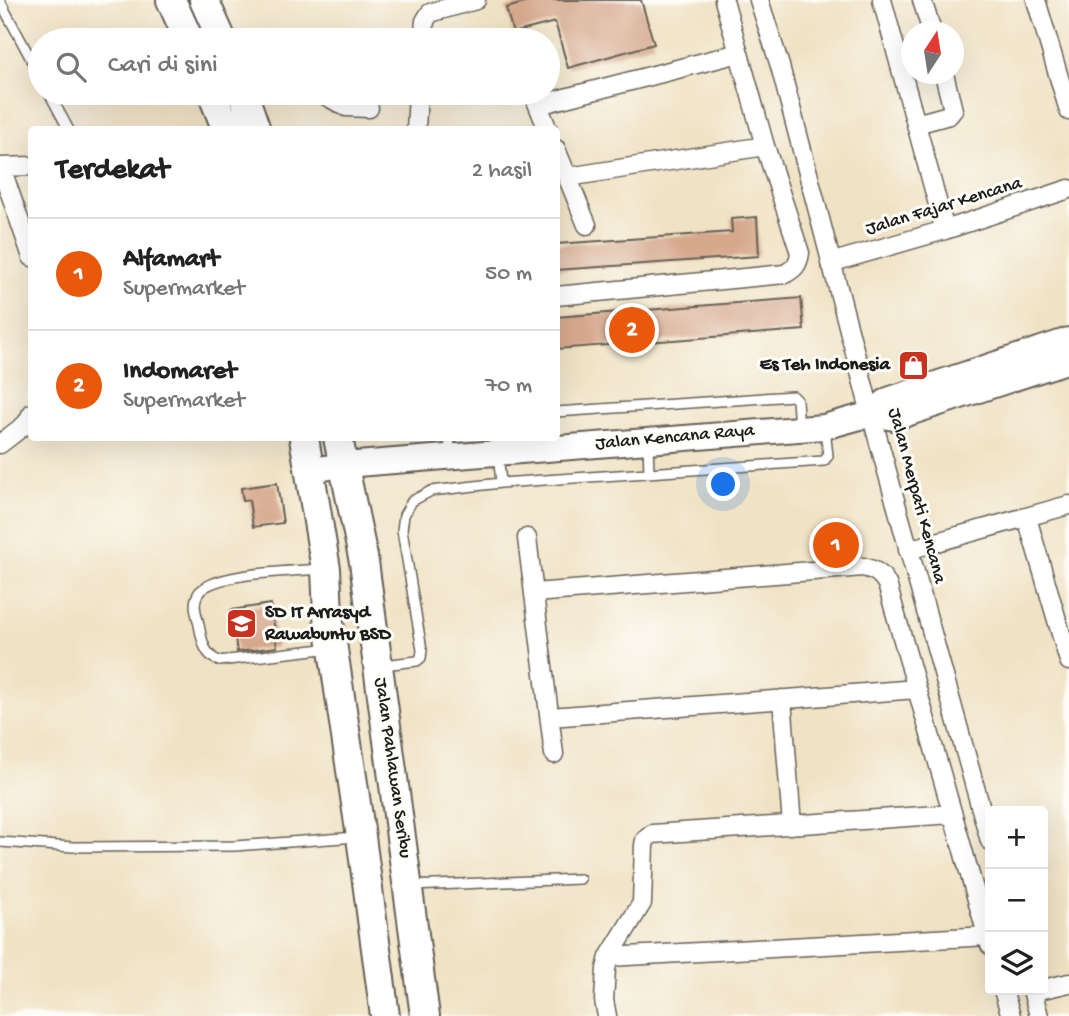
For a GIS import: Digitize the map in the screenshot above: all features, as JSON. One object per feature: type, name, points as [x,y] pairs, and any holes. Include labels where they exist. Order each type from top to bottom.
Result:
[{"type":"main road","points":[[171,0],[184,28]]},
{"type":"main road","points":[[204,0],[217,28]]},
{"type":"main road","points":[[217,105],[225,126]]},
{"type":"main road","points":[[250,105],[255,126]]},
{"type":"main road","name":"Jalan Pahlawan Seribu","points":[[305,441],[327,569],[328,616],[385,1016]]},
{"type":"main road","name":"Jalan Pahlawan Seribu","points":[[341,451],[364,562],[410,886],[425,1016]]},
{"type":"street","points":[[424,28],[430,13],[476,0]]},
{"type":"street","points":[[560,296],[785,274],[795,269],[800,253],[765,146],[724,0]]},
{"type":"street","name":"Jalan Merpati Kencana","points":[[759,0],[780,66],[830,263],[985,823]]},
{"type":"street","points":[[922,0],[929,21]]},
{"type":"street","points":[[1036,0],[1069,111]]},
{"type":"street","points":[[1048,0],[1069,72]]},
{"type":"street","points":[[885,1],[945,230]]},
{"type":"street","points":[[560,94],[739,53]]},
{"type":"street","points":[[780,66],[771,75],[774,91],[781,109],[792,114]]},
{"type":"street","points":[[916,124],[949,115],[953,110],[947,84]]},
{"type":"street","points":[[753,98],[774,91]]},
{"type":"street","points":[[342,105],[369,107]]},
{"type":"street","points":[[416,126],[417,105]]},
{"type":"street","points":[[538,105],[546,126]]},
{"type":"street","points":[[568,177],[765,146]]},
{"type":"street","points":[[560,158],[587,225]]},
{"type":"street","points":[[28,166],[0,167],[28,246]]},
{"type":"street","name":"Jalan Fajar Kencana","points":[[830,263],[945,230],[1069,189]]},
{"type":"street","name":"Jalan Kencana Raya","points":[[310,470],[341,451],[450,447],[498,453],[824,427],[871,414],[888,400],[1069,340]]},
{"type":"street","name":"Jalan Kencana Raya","points":[[871,414],[894,418],[1069,360]]},
{"type":"street","points":[[0,444],[28,420]]},
{"type":"street","points":[[908,550],[1069,505]]},
{"type":"street","points":[[1027,518],[1062,609],[1069,661]]},
{"type":"street","points":[[527,538],[554,754]]},
{"type":"street","points":[[534,593],[863,567],[873,569],[887,584],[987,932]]},
{"type":"street","points":[[550,717],[917,689]]},
{"type":"street","points":[[782,699],[792,825]]},
{"type":"street","points":[[933,745],[961,736]]},
{"type":"street","points":[[607,1016],[604,1000],[609,957],[642,904],[643,845],[648,836],[953,814]]},
{"type":"street","points":[[609,957],[985,940]]},
{"type":"street","points":[[1048,987],[1069,983]]},
{"type":"street","points":[[1004,995],[1010,1016]]},
{"type":"street","points":[[1037,995],[1039,1016]]},
{"type":"lane","points":[[0,1],[28,54]]},
{"type":"lane","points":[[55,105],[67,126]]},
{"type":"lane","points":[[560,412],[793,396],[797,400],[799,428]]},
{"type":"lane","points":[[377,666],[417,661],[421,657],[402,530],[404,515],[412,500],[431,491],[501,483],[824,461],[828,456],[824,427]]},
{"type":"lane","points":[[648,440],[649,473]]},
{"type":"lane","points":[[498,453],[501,483]]},
{"type":"lane","points":[[327,569],[227,578],[205,585],[199,591],[195,605],[203,643],[209,655],[219,661],[333,648]]},
{"type":"lane","points":[[0,842],[73,847],[235,846],[361,837]]},
{"type":"lane","points":[[410,886],[580,879]]},
{"type":"building","points":[[535,0],[641,0],[654,44],[568,68],[560,40],[560,28],[557,28],[555,22],[532,28],[512,28],[506,8]]},
{"type":"building","points":[[757,217],[759,256],[560,270],[560,244],[732,232],[731,219]]},
{"type":"building","points":[[801,298],[804,330],[560,349],[560,317]]},
{"type":"building","points":[[277,483],[283,523],[253,527],[249,500],[243,501],[241,488]]},
{"type":"building","points":[[271,604],[277,647],[237,652],[231,610]]},
{"type":"place","name":"Indomaret","points":[[632,330]]},
{"type":"place","name":"Es Teh Indonesia","points":[[913,365]]},
{"type":"place","name":"Alfamart","points":[[836,545]]},
{"type":"place","name":"SD IT Arrasyd Rawabuntu BSD","points":[[242,624]]}]
